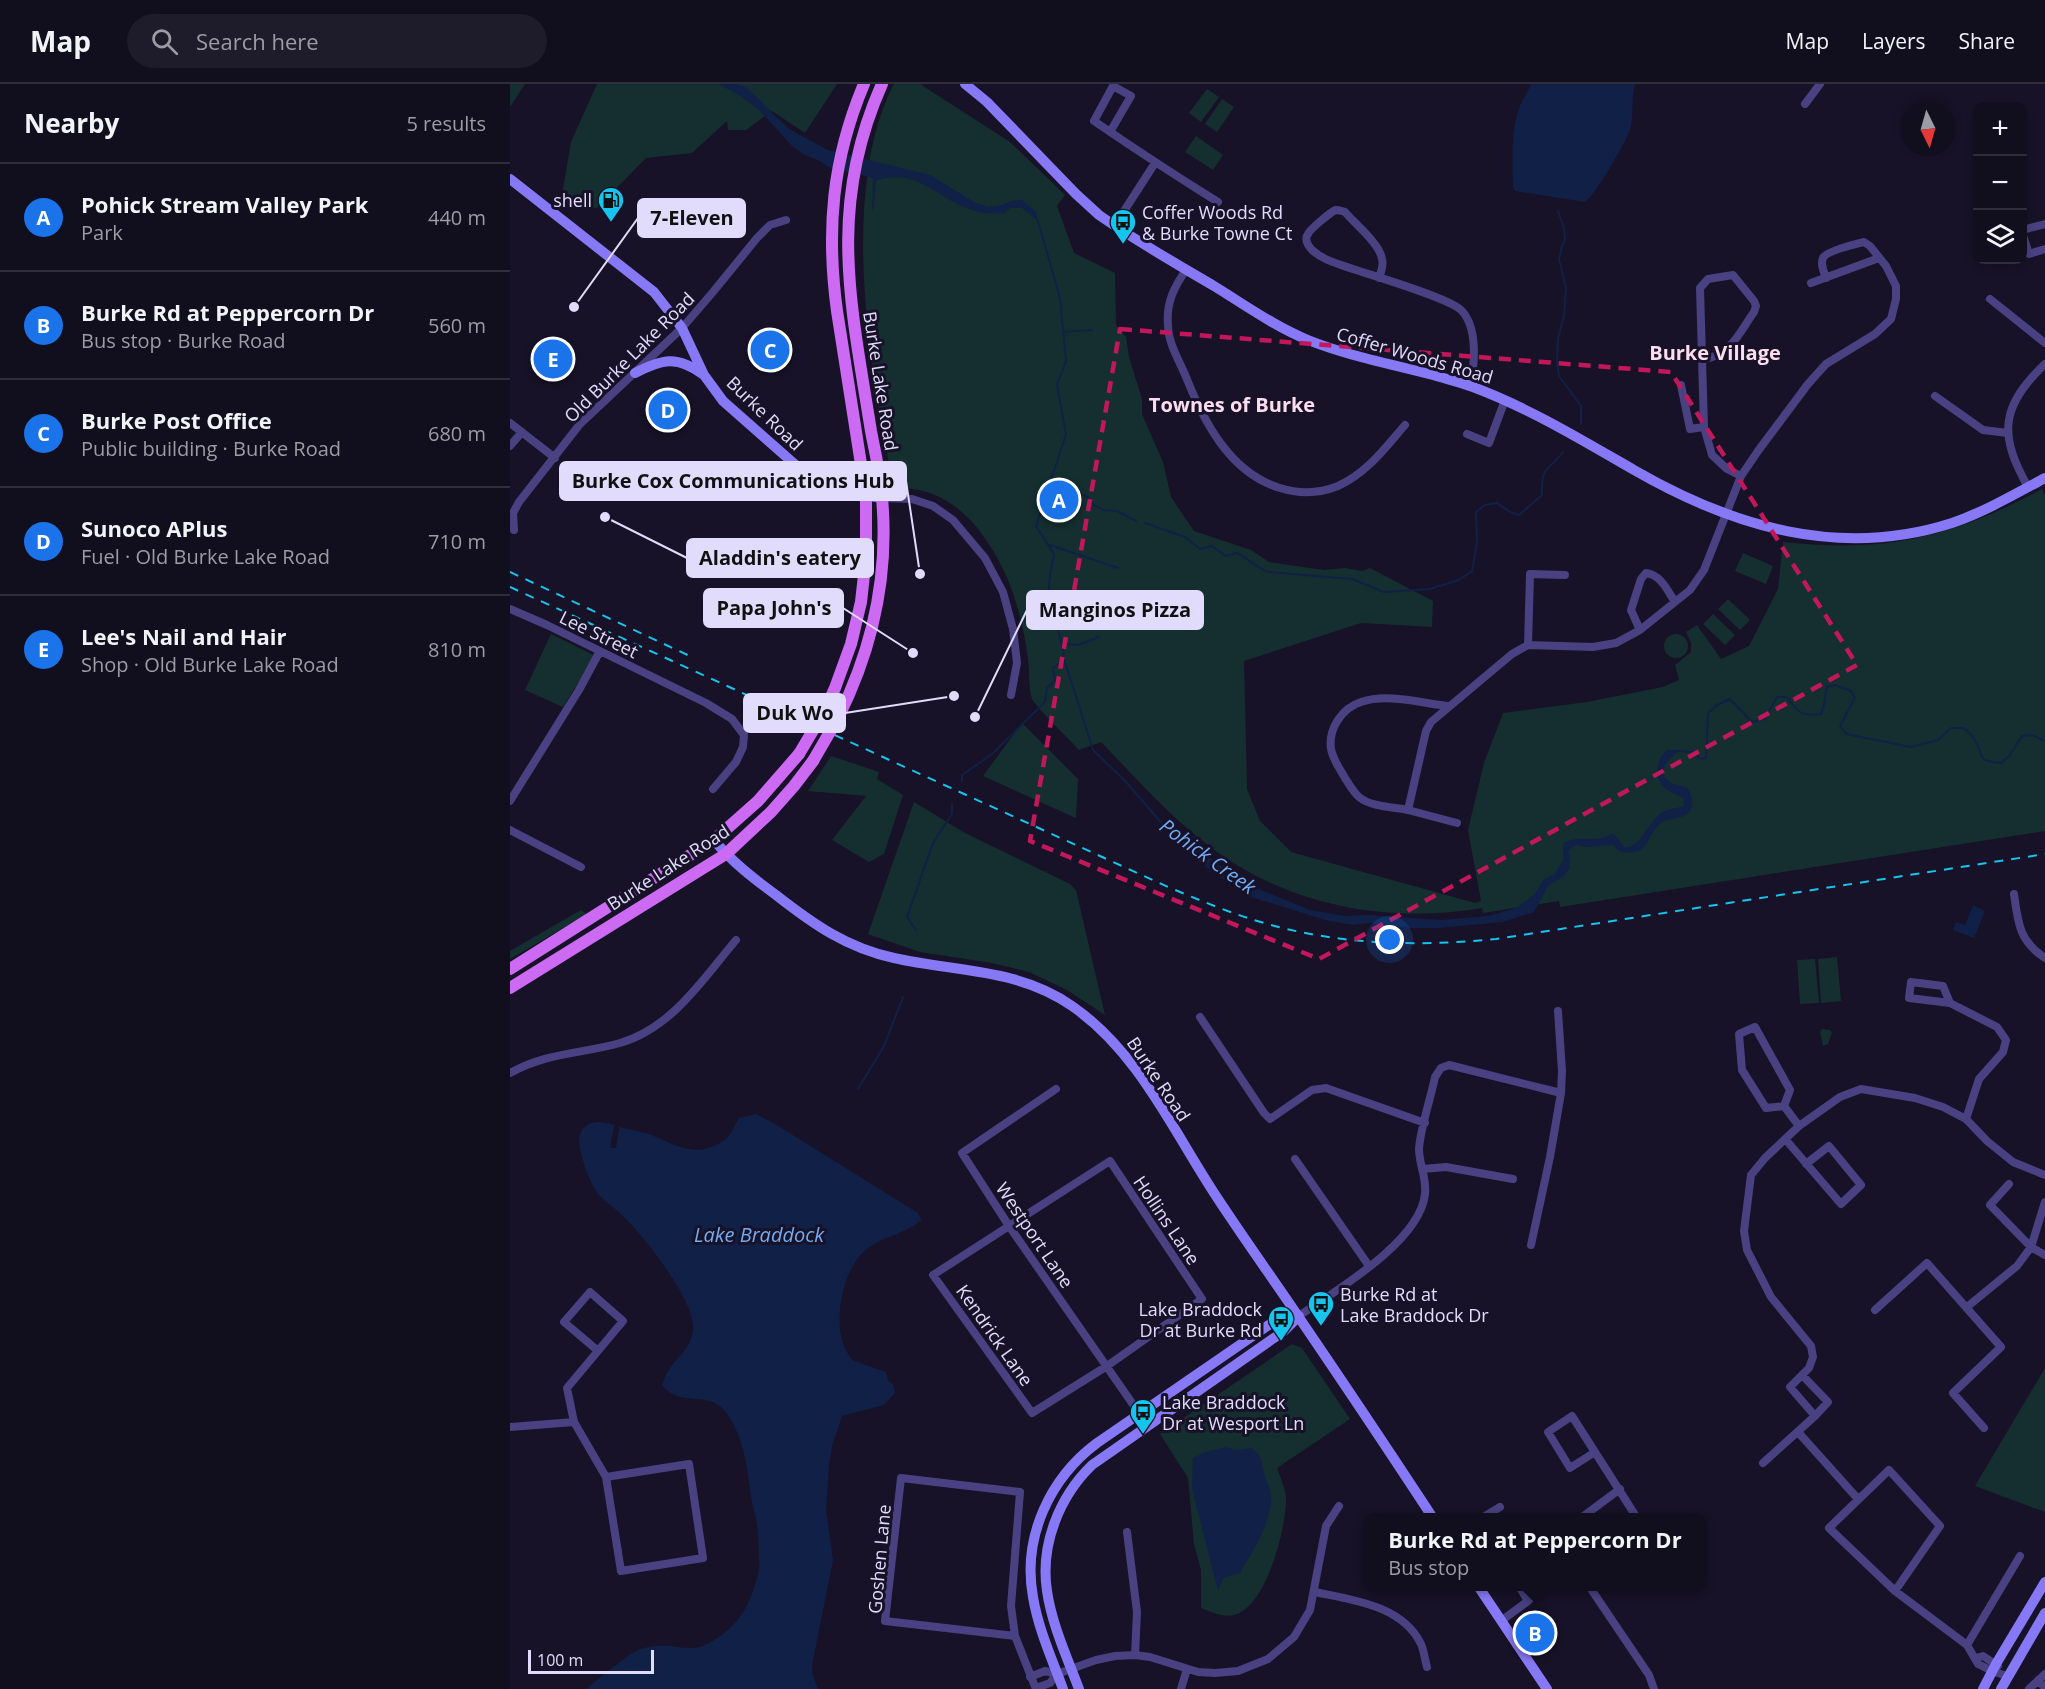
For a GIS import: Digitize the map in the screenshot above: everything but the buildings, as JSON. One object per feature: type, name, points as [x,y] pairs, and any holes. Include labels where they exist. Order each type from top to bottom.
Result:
[{"type":"main road","name":"Burke Lake Road","points":[[510,969],[714,840],[758,801],[799,754],[824,712],[846,660],[861,602],[867,557],[866,496],[833,281],[831,232],[842,145],[864,84]]},
{"type":"main road","name":"Burke Lake Road","points":[[510,988],[726,854],[771,812],[813,761],[838,718],[860,669],[878,603],[883,558],[882,498],[852,320],[847,240],[858,149],[882,84]]},
{"type":"street","name":"Coffer Woods Road","points":[[965,84],[987,102],[1076,194],[1115,225],[1262,317],[1308,340],[1470,385],[1505,400],[1679,494],[1727,514],[1784,531],[1814,536],[1876,538],[1924,531],[1954,522],[1982,511],[2045,478]]},
{"type":"street","points":[[1805,104],[1820,84]]},
{"type":"street","points":[[1110,132],[1131,96],[1113,86],[1094,121],[1110,132],[1155,162],[1218,202]]},
{"type":"street","points":[[1115,225],[1155,162]]},
{"type":"street","name":"Burke Road","points":[[510,179],[654,292],[682,328],[704,375],[723,401],[799,468],[833,490],[882,498],[912,499],[933,506],[953,520],[985,558],[1003,592],[1013,629],[1017,663],[1011,695]]},
{"type":"street","points":[[1379,278],[1383,266],[1379,249],[1344,212],[1333,211],[1307,234],[1306,241],[1309,248],[1322,258],[1450,303],[1462,310],[1472,335],[1474,367],[1470,385]]},
{"type":"street","name":"Old Burke Lake Road","points":[[514,530],[513,513],[519,502],[580,424],[682,328],[770,225],[786,220]]},
{"type":"street","points":[[2027,229],[2045,224]]},
{"type":"street","points":[[1408,810],[1426,732],[1431,722],[1512,654],[1528,645],[1566,648],[1601,647],[1616,643],[1640,630],[1690,590],[1704,570],[1741,476],[1808,384],[1826,364],[1875,334],[1891,319],[1896,299],[1896,285],[1886,266],[1864,242],[1827,254],[1822,259],[1826,278]]},
{"type":"street","points":[[2027,247],[2029,254],[2045,249]]},
{"type":"street","points":[[1811,284],[1878,258]]},
{"type":"street","points":[[1186,270],[1170,298],[1167,327],[1171,342],[1199,408],[1225,449],[1247,472],[1271,485],[1298,494],[1335,487],[1374,462],[1405,425]]},
{"type":"street","points":[[1702,359],[1720,356],[1754,312],[1756,306],[1754,301],[1733,275],[1708,279],[1700,288],[1702,359],[1704,427],[1712,455],[1727,469],[1741,476]]},
{"type":"street","points":[[1990,299],[2045,343]]},
{"type":"street","points":[[635,373],[657,362],[665,361],[684,364],[704,375]]},
{"type":"street","points":[[2028,487],[2012,455],[2007,433],[2012,404],[2028,380],[2045,364]]},
{"type":"street","points":[[1681,385],[1690,429],[1704,427]]},
{"type":"street","points":[[1935,396],[1983,430],[2007,433]]},
{"type":"street","points":[[1467,434],[1489,443],[1505,400]]},
{"type":"street","points":[[510,423],[555,458]]},
{"type":"street","points":[[510,446],[522,432]]},
{"type":"street","points":[[1640,630],[1631,610],[1641,579],[1646,573],[1659,578],[1676,602]]},
{"type":"street","points":[[1528,645],[1530,574],[1565,575]]},
{"type":"street","name":"Lee Street","points":[[510,609],[675,688],[737,722],[742,730],[744,742],[741,754],[713,789]]},
{"type":"street","points":[[510,801],[579,690],[600,651]]},
{"type":"street","points":[[1448,706],[1385,698],[1359,702],[1347,709],[1336,722],[1331,734],[1331,748],[1334,760],[1359,796],[1367,802],[1457,823]]},
{"type":"street","points":[[510,830],[581,867]]},
{"type":"street","name":"Burke Road","points":[[714,840],[741,868],[815,925],[850,945],[896,959],[986,972],[1016,979],[1052,993],[1088,1017],[1113,1040],[1130,1061],[1215,1196],[1299,1316],[1430,1513]]},
{"type":"street","points":[[2014,894],[2019,925],[2031,949],[2045,958]]},
{"type":"street","points":[[510,1073],[541,1060],[619,1043],[647,1032],[679,1006],[736,940]]},
{"type":"street","points":[[1950,1003],[1943,986],[1911,982],[1909,998],[1950,1003],[1997,1028],[2006,1040],[2003,1052],[1979,1079],[1966,1119]]},
{"type":"street","points":[[1531,1245],[1561,1093],[1562,1071],[1558,1011]]},
{"type":"street","points":[[1200,1017],[1270,1119],[1312,1090],[1326,1088],[1425,1123]]},
{"type":"street","points":[[1755,1027],[1790,1090],[1784,1106],[1766,1108],[1742,1070],[1739,1034],[1755,1027]]},
{"type":"street","points":[[1079,1689],[1047,1594],[1046,1564],[1051,1533],[1065,1499],[1081,1475],[1106,1455],[1284,1331],[1299,1316],[1390,1250],[1416,1218],[1425,1193],[1419,1145],[1435,1077],[1441,1068],[1449,1065],[1561,1093]]},
{"type":"street","name":"Westport Lane","points":[[1056,1089],[962,1154],[1009,1226],[1148,1426]]},
{"type":"street","points":[[1815,1416],[1790,1387],[1809,1368],[1813,1357],[1811,1346],[1771,1297],[1746,1250],[1744,1231],[1751,1175],[1765,1158],[1799,1126],[1840,1097],[1861,1089],[1915,1098],[1943,1107],[1966,1119],[1987,1141],[2013,1162],[2045,1175]]},
{"type":"street","points":[[1784,1106],[1799,1126]]},
{"type":"street","points":[[1786,1140],[1806,1164],[1841,1204],[1862,1185],[1829,1146],[1806,1164]]},
{"type":"street","points":[[1295,1159],[1369,1266]]},
{"type":"street","name":"Hollins Lane","points":[[1009,1226],[1110,1161],[1202,1299],[1107,1366]]},
{"type":"street","points":[[1422,1169],[1446,1167],[1513,1179]]},
{"type":"street","points":[[2009,1184],[1990,1205],[2031,1248],[2045,1255]]},
{"type":"street","points":[[1967,1307],[2016,1266],[2031,1248],[2045,1202]]},
{"type":"street","name":"Kendrick Lane","points":[[1009,1226],[933,1275],[1032,1413],[1107,1366]]},
{"type":"street","points":[[1875,1310],[1927,1263],[2001,1347],[1953,1393],[1984,1428]]},
{"type":"street","points":[[597,1350],[564,1322],[590,1292],[623,1321],[567,1388],[574,1422],[606,1477],[621,1571],[703,1558],[689,1464],[606,1477]]},
{"type":"street","points":[[1063,1689],[1036,1614],[1031,1563],[1037,1529],[1052,1492],[1070,1465],[1090,1448],[1273,1322],[1284,1317],[1299,1316]]},
{"type":"street","points":[[1763,1463],[1828,1402],[1802,1375]]},
{"type":"street","points":[[1595,1452],[1570,1468],[1548,1432],[1572,1416],[1635,1513]]},
{"type":"street","points":[[510,1428],[574,1422]]},
{"type":"street","points":[[1797,1432],[1858,1499]]},
{"type":"street","points":[[1895,1591],[1940,1526],[1889,1470],[1829,1528],[1895,1591],[1967,1645],[1976,1658],[1983,1656],[2007,1676]]},
{"type":"street","name":"Goshen Lane","points":[[900,1478],[1020,1492],[1011,1606],[1016,1636],[885,1621],[900,1478]]},
{"type":"street","points":[[1585,1513],[1620,1489]]},
{"type":"street","points":[[1016,1636],[1036,1689],[1050,1683],[1057,1674],[1071,1669],[1106,1658],[1135,1655],[1198,1672],[1227,1673],[1248,1668],[1268,1659],[1286,1646],[1300,1629],[1310,1610],[1315,1592],[1326,1526],[1339,1506]]},
{"type":"street","points":[[1490,1513],[1500,1507]]},
{"type":"street","points":[[1127,1532],[1137,1612],[1135,1655]]},
{"type":"street","points":[[1967,1645],[2020,1557]]},
{"type":"street","points":[[1983,1689],[2045,1582]]},
{"type":"street","points":[[1481,1591],[1547,1689]]},
{"type":"street","points":[[1522,1591],[1528,1601]]},
{"type":"street","points":[[1501,1621],[1539,1591]]},
{"type":"street","points":[[1592,1591],[1649,1675],[1654,1689]]},
{"type":"street","points":[[1315,1592],[1367,1604],[1393,1616],[1416,1636],[1422,1645],[1427,1667]]},
{"type":"street","points":[[2001,1689],[2045,1613]]},
{"type":"street","points":[[1181,1689],[1187,1669]]},
{"type":"street","points":[[1030,1677],[1045,1671],[1057,1674]]},
{"type":"street","points":[[2029,1689],[2042,1677],[2045,1688]]},
{"type":"highlighted area","points":[[1120,329],[1671,372],[1857,665],[1319,959],[1030,841]]},
{"type":"green space","points":[[510,84],[525,84],[510,107]]},
{"type":"green space","points":[[597,84],[837,84],[805,133],[772,111],[746,130],[728,130],[727,121],[692,153],[646,158],[597,208],[575,208],[563,189],[571,142]]},
{"type":"green space","points":[[894,84],[920,84],[1010,142],[1065,195],[1057,206],[1074,253],[1115,273],[1116,325],[1126,337],[1129,357],[1142,399],[1142,414],[1163,462],[1171,497],[1194,531],[1251,550],[1269,562],[1324,570],[1345,568],[1362,571],[1370,568],[1433,601],[1432,627],[1361,623],[1244,661],[1247,789],[1260,821],[1291,852],[1475,903],[1481,901],[1468,830],[1484,763],[1503,713],[1587,702],[1663,687],[1679,680],[1675,665],[1691,652],[1691,643],[1686,632],[1697,625],[1721,659],[1749,646],[1778,589],[1783,542],[1854,545],[1917,538],[1977,520],[2042,489],[2045,495],[2045,831],[1560,907],[1559,901],[1483,913],[1482,908],[1444,913],[1406,914],[1369,911],[1333,904],[1297,894],[1230,861],[1173,816],[1101,742],[1079,750],[1039,708],[1032,699],[1026,643],[1015,598],[1004,570],[988,543],[977,527],[956,507],[925,491],[900,486],[892,480],[870,347],[863,246],[865,196],[872,146],[881,115]]},
{"type":"green space","points":[[1207,89],[1219,97],[1201,122],[1189,113]]},
{"type":"green space","points":[[1222,99],[1234,107],[1217,132],[1205,124]]},
{"type":"green space","points":[[1196,136],[1223,155],[1213,170],[1185,152]]},
{"type":"green space","points":[[1743,553],[1773,566],[1766,584],[1735,571]]},
{"type":"green space","points":[[1728,599],[1750,620],[1740,630],[1718,609]]},
{"type":"green space","points":[[1713,614],[1735,635],[1725,645],[1703,624]]},
{"type":"green space","points":[[551,634],[595,656],[563,707],[525,690]]},
{"type":"green space","points":[[1676,634],[1685,637],[1688,646],[1685,655],[1676,658],[1667,655],[1664,646],[1667,637]]},
{"type":"green space","points":[[1022,723],[1078,779],[1076,818],[983,776]]},
{"type":"green space","points":[[831,756],[879,772],[877,779],[903,795],[884,854],[869,862],[832,840],[866,796],[808,791]]},
{"type":"green space","points":[[914,802],[965,833],[1070,884],[1076,890],[1105,1015],[1067,990],[1029,972],[992,963],[920,952],[868,934]]},
{"type":"green space","points":[[581,910],[587,914],[510,959],[510,951]]},
{"type":"green space","points":[[1837,957],[1841,1001],[1821,1003],[1818,959]]},
{"type":"green space","points":[[1815,959],[1819,1003],[1800,1004],[1797,960]]},
{"type":"green space","points":[[1822,1029],[1830,1030],[1832,1033],[1828,1044],[1823,1046],[1820,1032]]},
{"type":"green space","points":[[1292,1344],[1302,1348],[1350,1419],[1277,1468],[1285,1491],[1285,1512],[1279,1544],[1267,1578],[1251,1604],[1241,1612],[1226,1616],[1216,1614],[1201,1608],[1201,1570],[1194,1544],[1188,1478],[1160,1434]]},
{"type":"green space","points":[[2045,1368],[2045,1512],[1975,1486]]},
{"type":"water","points":[[718,84],[738,84],[747,88],[789,129],[828,150],[930,175],[976,203],[988,207],[1022,200],[1036,212],[1038,221],[1022,208],[1010,208],[1005,213],[976,211],[959,205],[915,181],[891,177],[876,181],[872,211],[873,179],[828,167],[803,154],[791,145],[760,111],[739,95]]},
{"type":"water","points":[[1531,84],[1635,84],[1630,130],[1610,168],[1585,202],[1515,191],[1513,188],[1512,157],[1515,124],[1520,106]]},
{"type":"water","points":[[1667,750],[1680,750],[1667,762],[1664,776],[1676,785],[1686,787],[1689,791],[1692,803],[1689,813],[1661,823],[1645,846],[1634,852],[1621,851],[1613,845],[1586,847],[1576,845],[1569,850],[1570,868],[1564,876],[1548,886],[1534,912],[1503,922],[1439,928],[1410,928],[1369,923],[1354,925],[1329,921],[1251,897],[1210,870],[1171,838],[1164,826],[1180,833],[1196,848],[1254,887],[1310,910],[1344,916],[1369,915],[1442,920],[1488,916],[1516,908],[1535,894],[1543,880],[1555,874],[1563,860],[1563,843],[1576,839],[1606,837],[1611,834],[1615,835],[1624,847],[1629,847],[1639,840],[1661,813],[1683,806],[1684,798],[1670,792],[1659,780],[1658,764]]},
{"type":"water","points":[[1973,905],[1985,911],[1974,938],[1953,930],[1956,922],[1965,925]]},
{"type":"water","name":"Lake Braddock","points":[[756,1114],[918,1213],[922,1220],[881,1240],[859,1256],[852,1267],[843,1292],[840,1306],[840,1332],[845,1348],[852,1360],[886,1372],[895,1393],[884,1405],[842,1416],[832,1446],[826,1509],[833,1560],[813,1660],[812,1672],[818,1689],[586,1689],[636,1651],[664,1646],[695,1648],[718,1638],[736,1622],[748,1603],[756,1581],[759,1561],[757,1524],[742,1445],[734,1425],[721,1407],[713,1402],[678,1396],[662,1385],[667,1372],[692,1337],[692,1318],[687,1303],[667,1270],[643,1238],[596,1191],[584,1163],[580,1135],[588,1124],[599,1122],[646,1133],[694,1150],[719,1143],[730,1134],[739,1118]]},
{"type":"water","points":[[1227,1447],[1234,1450],[1252,1448],[1259,1455],[1271,1499],[1267,1522],[1251,1554],[1240,1573],[1223,1578],[1218,1591],[1192,1489],[1193,1458],[1205,1452]]},
{"type":"pier","points":[[615,1122],[620,1124],[616,1148],[610,1148]]},
{"type":"waterway","points":[[1558,211],[1564,228],[1565,240],[1559,259],[1566,288],[1564,316],[1558,338],[1557,363],[1559,376],[1581,406],[1581,424]]},
{"type":"waterway","name":"Pohick Creek","points":[[1038,221],[1060,298],[1066,361],[1057,385],[1066,434],[1036,526],[1054,554],[1049,584],[1051,606],[1064,659],[1093,750],[1126,782],[1165,827]]},
{"type":"waterway","points":[[1063,332],[1092,330]]},
{"type":"waterway","points":[[1145,523],[1185,537],[1200,549],[1212,546],[1226,556],[1237,553],[1269,572],[1352,579],[1384,592],[1430,589],[1459,580],[1472,571],[1477,542],[1476,512],[1485,505],[1497,503],[1519,515],[1542,495],[1544,473],[1563,452]]},
{"type":"waterway","points":[[1050,484],[1086,496],[1094,505],[1103,510],[1117,511],[1136,521]]},
{"type":"waterway","points":[[1050,545],[1118,568]]},
{"type":"waterway","points":[[1064,644],[1078,645],[1099,637]]},
{"type":"waterway","points":[[962,781],[962,775],[992,754],[1045,702],[1047,688],[1055,680],[1053,668],[1064,660]]},
{"type":"waterway","name":"Pohick Creek","points":[[1678,751],[1692,752],[1701,759],[1706,758],[1708,713],[1717,705],[1730,699],[1752,722],[1765,719],[1777,697],[1787,697],[1797,710],[1805,714],[1821,714],[1827,687],[1835,685],[1851,691],[1855,698],[1840,726],[1846,734],[1911,747],[1938,740],[1951,728],[1964,728],[1973,738],[1983,759],[2001,763],[2009,756],[2022,736],[2032,735],[2045,741]]},
{"type":"waterway","points":[[916,930],[907,917],[933,843],[952,814],[952,805]]},
{"type":"waterway","points":[[858,1089],[884,1046],[903,997]]},
{"type":"railway","points":[[510,572],[694,658]]},
{"type":"railway","points":[[510,587],[1168,887],[1243,916],[1314,935],[1404,943],[1496,939],[2045,854]]},
{"type":"place","name":"shell","points":[[611,223]]},
{"type":"place","name":"Coffer Woods Rd & Burke Towne Ct","points":[[1123,245]]},
{"type":"place","name":"7-Eleven","points":[[574,307]]},
{"type":"place","name":"Burke Post Office","points":[[770,350]]},
{"type":"place","name":"Lee's Nail and Hair","points":[[553,359]]},
{"type":"place","name":"Sunoco APlus","points":[[668,410]]},
{"type":"place","name":"Pohick Stream Valley Park","points":[[1059,500]]},
{"type":"place","name":"Aladdin's eatery","points":[[605,517]]},
{"type":"place","name":"Burke Cox Communications Hub","points":[[920,574]]},
{"type":"place","name":"Papa John's","points":[[913,653]]},
{"type":"place","name":"Duk Wo","points":[[954,696]]},
{"type":"place","name":"Manginos Pizza","points":[[975,717]]},
{"type":"place","name":"Burke Rd at Lake Braddock Dr","points":[[1321,1327]]},
{"type":"place","name":"Lake Braddock Dr at Burke Rd","points":[[1281,1342]]},
{"type":"place","name":"Lake Braddock Dr at Wesport Ln","points":[[1143,1435]]},
{"type":"place","name":"Burke Rd at Peppercorn Dr","points":[[1535,1633]]},
{"type":"district","name":"Burke Village","points":[[1715,352]]},
{"type":"district","name":"Townes of Burke","points":[[1232,404]]}]
